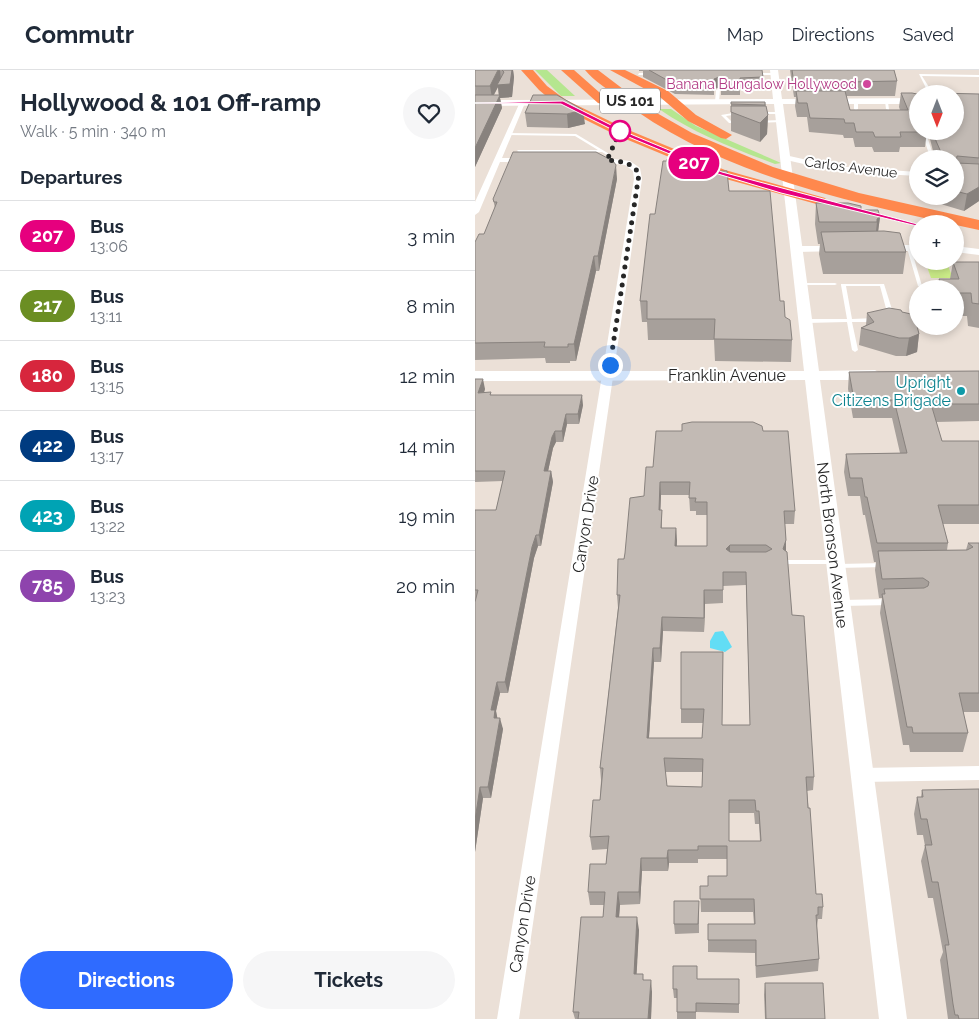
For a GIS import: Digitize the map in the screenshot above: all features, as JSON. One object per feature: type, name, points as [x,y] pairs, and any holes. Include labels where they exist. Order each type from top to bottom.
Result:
[{"type":"highway","points":[[527,70],[543,88],[562,102],[621,132],[720,173],[863,211]]},
{"type":"highway","name":"US 101","points":[[567,70],[627,118]]},
{"type":"highway","name":"US 101","points":[[591,70],[637,106],[672,127],[737,156],[807,182],[877,202],[979,223]]},
{"type":"highway","points":[[612,70],[672,127]]},
{"type":"highway","points":[[616,70],[636,76],[664,94],[684,113],[738,140]]},
{"type":"highway","points":[[527,103],[541,94],[543,88]]},
{"type":"highway","name":"US 101","points":[[639,125],[674,144],[734,170],[791,190],[909,223]]},
{"type":"highway","points":[[779,156],[823,176],[979,223]]},
{"type":"highway","points":[[964,235],[979,238]]},
{"type":"street","name":"North Bronson Avenue","points":[[774,72],[780,117],[779,156],[791,202],[802,284],[893,1019]]},
{"type":"street","points":[[475,103],[494,100],[527,103],[778,102],[887,105],[909,103]]},
{"type":"street","points":[[475,212],[508,134],[527,103]]},
{"type":"street","name":"Carlos Avenue","points":[[779,156],[798,162],[860,172],[909,174]]},
{"type":"street","name":"Canyon Drive","points":[[497,160],[607,160],[627,163],[637,170],[639,174],[508,1019]]},
{"type":"street","points":[[876,247],[909,248]]},
{"type":"street","points":[[797,249],[844,248]]},
{"type":"street","points":[[964,250],[979,252]]},
{"type":"street","name":"Franklin Avenue","points":[[475,376],[893,375]]},
{"type":"street","points":[[862,775],[979,773]]},
{"type":"lane","points":[[746,74],[774,72]]},
{"type":"lane","points":[[636,76],[654,74]]},
{"type":"lane","points":[[926,85],[920,75],[979,76]]},
{"type":"lane","points":[[717,102],[718,90]]},
{"type":"lane","points":[[745,113],[723,115],[729,122],[746,122]]},
{"type":"lane","points":[[753,113],[780,117]]},
{"type":"lane","points":[[754,122],[780,117]]},
{"type":"lane","points":[[508,134],[577,134],[609,155],[607,160]]},
{"type":"lane","points":[[519,151],[603,151]]},
{"type":"lane","points":[[802,284],[835,284]]},
{"type":"lane","points":[[806,321],[850,320],[892,320],[882,285],[843,285],[850,320],[855,350]]},
{"type":"lane","points":[[789,562],[895,565]]},
{"type":"lane","points":[[841,603],[901,602]]},
{"type":"green space","points":[[535,70],[547,70],[575,96],[561,96]]},
{"type":"green space","points":[[659,109],[671,109],[696,126],[781,163],[775,164],[715,140]]},
{"type":"green space","points":[[928,270],[950,270],[953,278],[931,278]]},
{"type":"water","points":[[723,631],[732,647],[725,652],[710,648],[710,641],[715,632]]},
{"type":"building","points":[[475,70],[498,70],[490,86],[475,86]]},
{"type":"building","points":[[502,70],[512,70],[510,84],[497,85],[504,72]]},
{"type":"building","points":[[649,70],[762,70],[763,77],[740,78],[740,84],[721,84],[722,79],[719,77],[714,79],[714,84],[674,84]]},
{"type":"building","points":[[792,70],[894,70],[897,81],[794,83]]},
{"type":"building","points":[[796,91],[845,91],[850,110],[908,110],[901,93],[909,93],[909,132],[900,132],[901,137],[875,137],[873,132],[856,132],[854,123],[845,123],[844,119],[810,118],[807,103],[798,103]]},
{"type":"building","points":[[964,94],[979,94],[979,158],[964,157],[964,150],[940,150],[936,141],[964,140]]},
{"type":"building","points":[[475,95],[500,95],[475,148]]},
{"type":"building","points":[[533,95],[557,95],[583,110],[567,114],[525,113]]},
{"type":"building","points":[[731,102],[765,102],[765,105],[731,104]]},
{"type":"building","points":[[731,106],[766,106],[768,115],[760,123],[731,112]]},
{"type":"building","points":[[513,152],[596,152],[613,161],[616,165],[598,256],[594,256],[574,344],[568,344],[568,347],[544,347],[545,342],[475,343],[475,242],[479,234],[484,234],[497,202],[494,202],[493,199]]},
{"type":"building","points":[[667,159],[686,159],[686,164],[699,163],[699,168],[719,168],[719,171],[727,171],[729,191],[770,191],[780,301],[784,301],[785,317],[790,320],[792,340],[714,339],[715,319],[647,319],[647,301],[640,301],[650,214],[655,214],[663,161],[667,161]]},
{"type":"building","points":[[964,163],[979,164],[979,187],[967,194],[964,193]]},
{"type":"building","points":[[816,203],[848,203],[861,206],[861,210],[878,210],[880,217],[877,219],[877,222],[819,222]]},
{"type":"building","points":[[884,231],[900,233],[906,252],[825,252],[821,232]]},
{"type":"building","points":[[964,262],[979,262],[979,304],[972,303],[971,293],[964,293],[964,280],[939,279],[959,279],[956,270],[964,270]]},
{"type":"building","points":[[889,308],[909,314],[909,335],[916,335],[909,338],[899,338],[861,328],[874,322],[867,313]]},
{"type":"building","points":[[979,371],[979,404],[931,404],[942,441],[979,441],[979,505],[938,505],[948,543],[877,543],[862,478],[850,478],[846,454],[907,453],[894,400],[854,400],[849,372]]},
{"type":"building","points":[[475,379],[483,379],[478,393],[491,392],[490,395],[582,395],[578,414],[566,414],[562,431],[555,431],[552,437],[544,471],[551,471],[539,535],[536,535],[532,547],[505,682],[497,682],[491,710],[495,710],[494,718],[500,718],[488,787],[480,787],[475,820],[475,602],[478,590],[475,590],[475,510],[496,510],[505,471],[475,471]]},
{"type":"building","points":[[692,422],[753,422],[762,426],[763,431],[788,431],[795,511],[784,511],[786,540],[783,549],[787,552],[792,615],[804,616],[814,777],[806,777],[808,808],[810,808],[816,894],[822,894],[823,907],[818,907],[818,915],[816,915],[819,959],[756,966],[756,940],[708,940],[708,924],[755,924],[754,899],[700,899],[700,886],[708,886],[708,876],[727,876],[727,846],[698,846],[698,850],[668,850],[667,858],[641,858],[639,892],[618,892],[616,917],[637,917],[634,974],[643,974],[643,980],[651,980],[648,1019],[578,1019],[579,1012],[573,1012],[581,917],[603,917],[605,892],[588,892],[590,864],[606,864],[609,836],[590,837],[593,800],[600,800],[603,768],[600,768],[620,595],[617,595],[618,559],[624,559],[630,498],[644,496],[646,467],[653,467],[656,431],[682,431],[682,424]],"holes":[[[660,482],[690,482],[689,498],[696,498],[695,502],[707,502],[707,546],[675,546],[676,528],[661,528],[662,510],[659,510]],[[730,545],[766,545],[772,549],[766,552],[730,552],[726,549]],[[723,572],[746,572],[750,725],[722,725],[723,652],[681,652],[681,709],[704,709],[702,738],[647,738],[653,648],[660,648],[662,617],[704,618],[704,590],[723,590]],[[664,758],[703,759],[702,787],[667,786]],[[729,800],[755,800],[756,811],[759,811],[761,841],[729,841]]]},
{"type":"building","points":[[968,543],[979,543],[979,693],[959,693],[968,733],[913,733],[912,727],[907,727],[882,594],[885,594],[884,589],[924,588],[928,586],[929,582],[923,578],[882,579],[878,551],[967,550],[973,547]]},
{"type":"building","points":[[979,789],[979,1019],[959,1019],[958,1015],[955,1015],[953,1004],[945,945],[949,945],[938,882],[932,882],[925,845],[932,845],[927,819],[921,819],[917,797],[923,797],[922,790]]},
{"type":"building","points":[[674,901],[699,901],[698,924],[674,924]]},
{"type":"building","points":[[673,966],[697,966],[697,979],[739,979],[739,1004],[696,1003],[696,1012],[677,1012],[677,989],[673,989]]},
{"type":"building","points":[[765,983],[823,983],[825,1019],[766,1019]]},
{"type":"bus line","name":"207","points":[[475,103],[562,102],[574,110],[621,132],[720,173],[783,192],[909,223]]},
{"type":"place","name":"Banana Bungalow Hollywood","points":[[867,84]]},
{"type":"place","name":"Upright Citizens Brigade","points":[[961,391]]},
{"type":"route","points":[[610,365],[639,174],[633,166],[627,163],[607,160],[620,131]]}]
